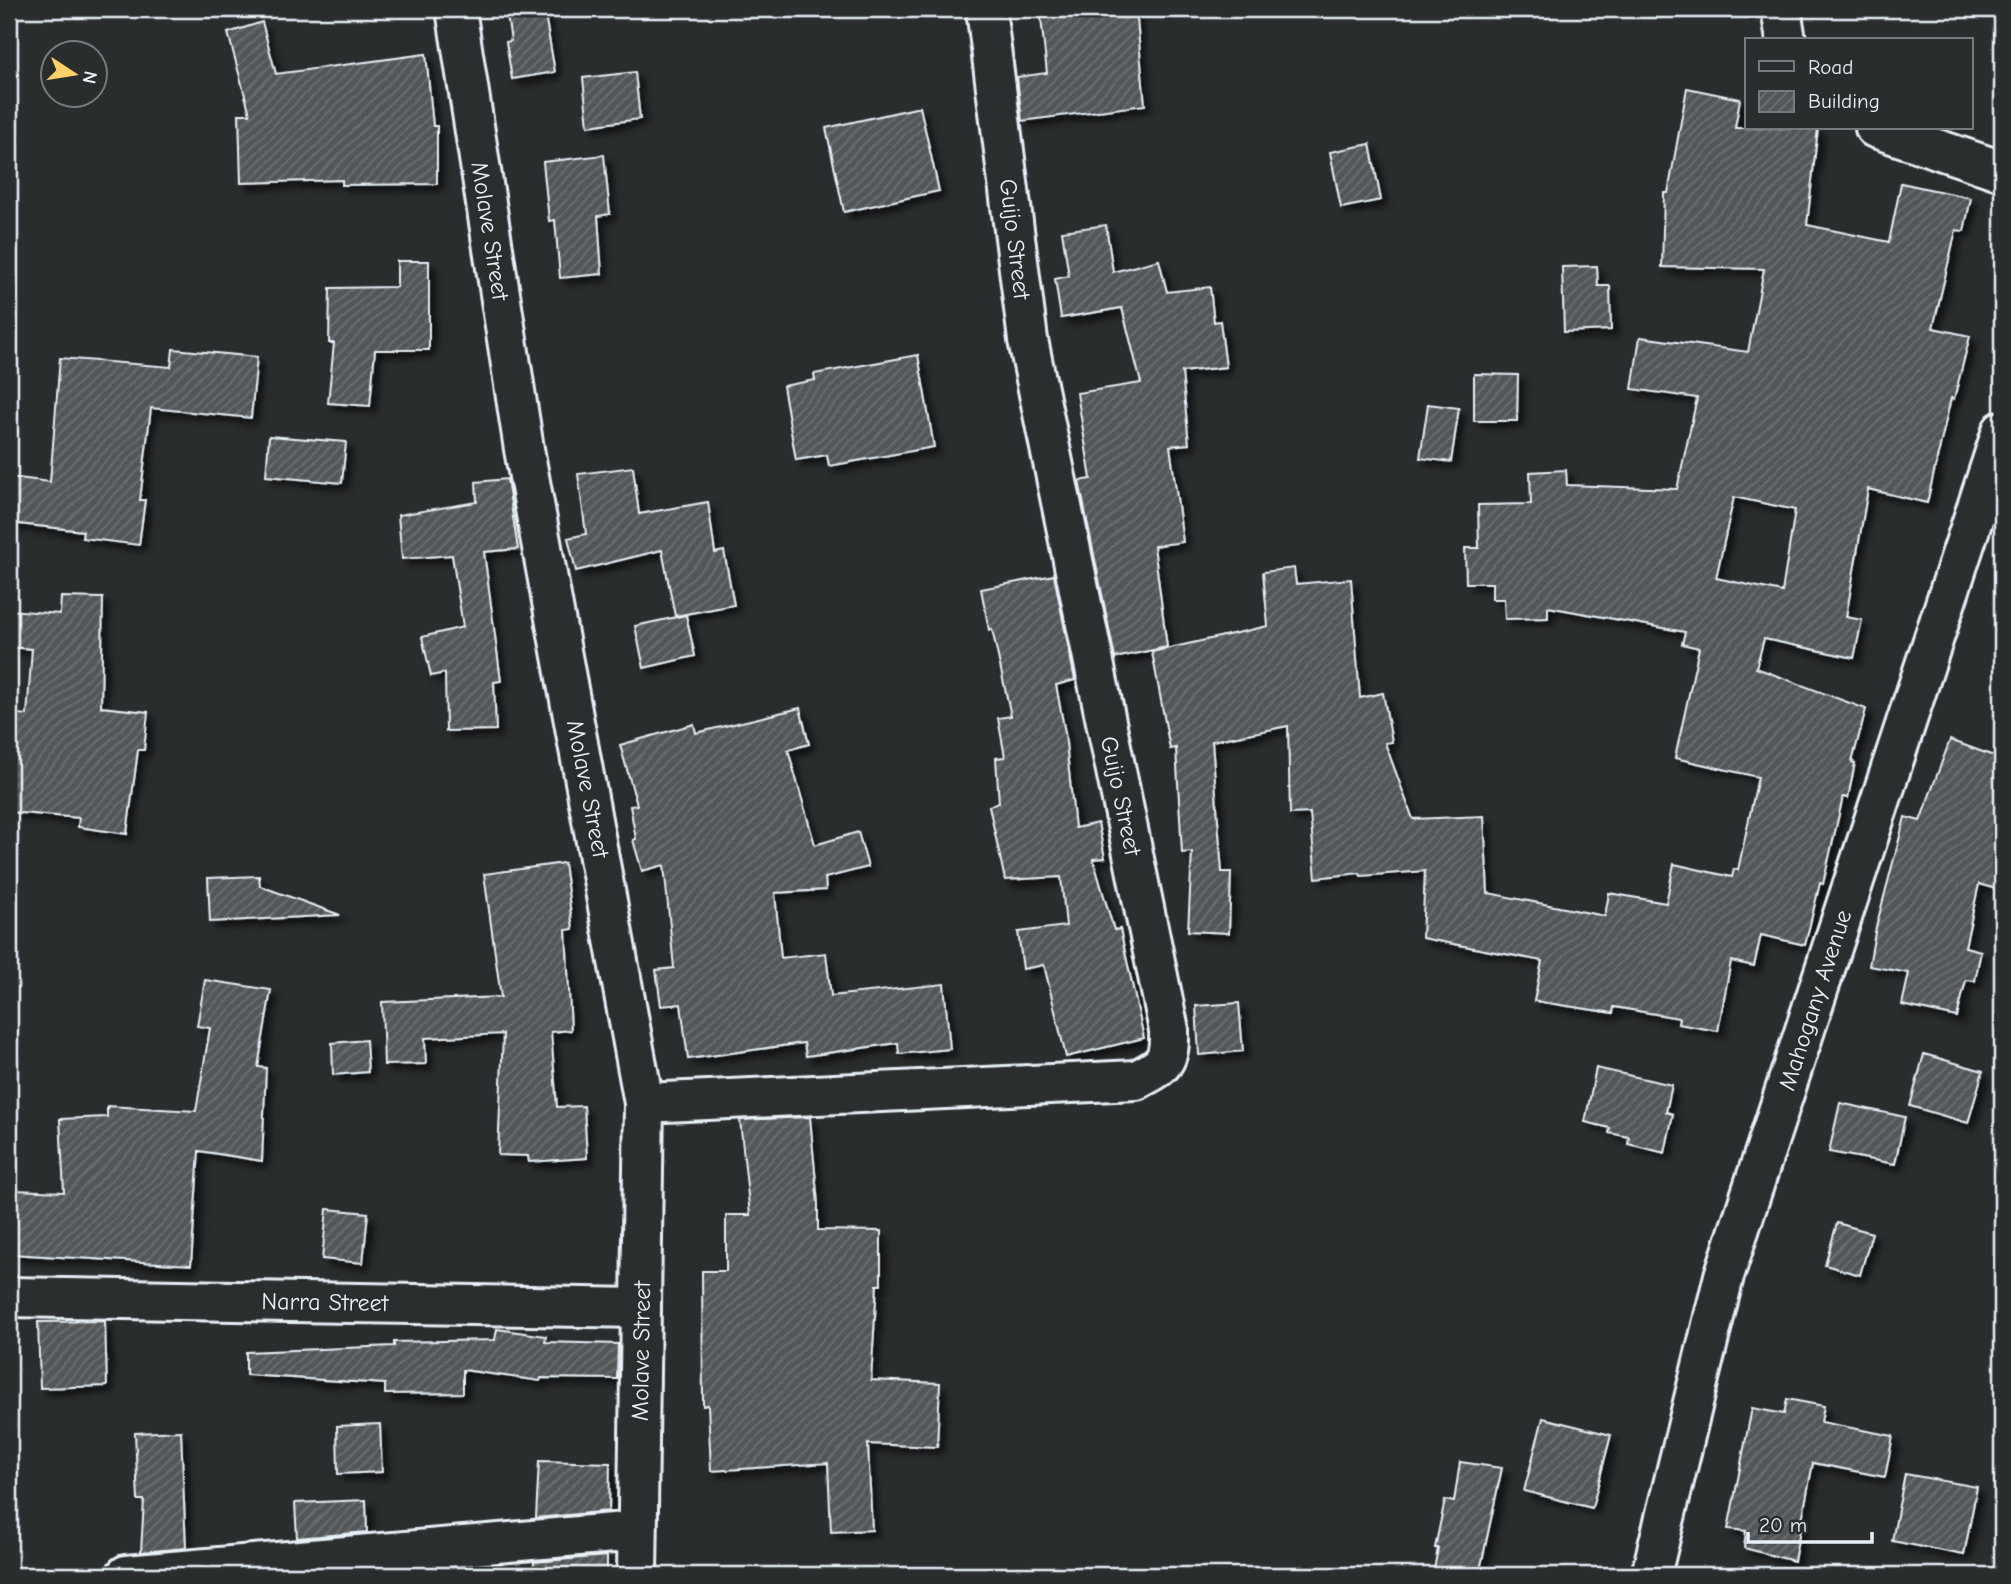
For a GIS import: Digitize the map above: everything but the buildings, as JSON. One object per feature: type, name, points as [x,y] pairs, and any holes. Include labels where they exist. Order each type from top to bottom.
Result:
[{"type":"street","name":"Molave Street","points":[[456,9],[524,449],[644,1103],[637,1575]]},
{"type":"street","name":"Guijo Street","points":[[644,1103],[1136,1080],[1159,1069],[1170,1053],[1166,1016],[1028,340],[986,9]]},
{"type":"street","points":[[1781,9],[1786,38]]},
{"type":"street","points":[[1881,130],[2002,171]]},
{"type":"street","name":"Mahogany Avenue","points":[[1651,1575],[1724,1276],[2002,431]]},
{"type":"street","name":"Narra Street","points":[[9,1297],[641,1308]]},
{"type":"street","points":[[126,1575],[638,1531]]}]
